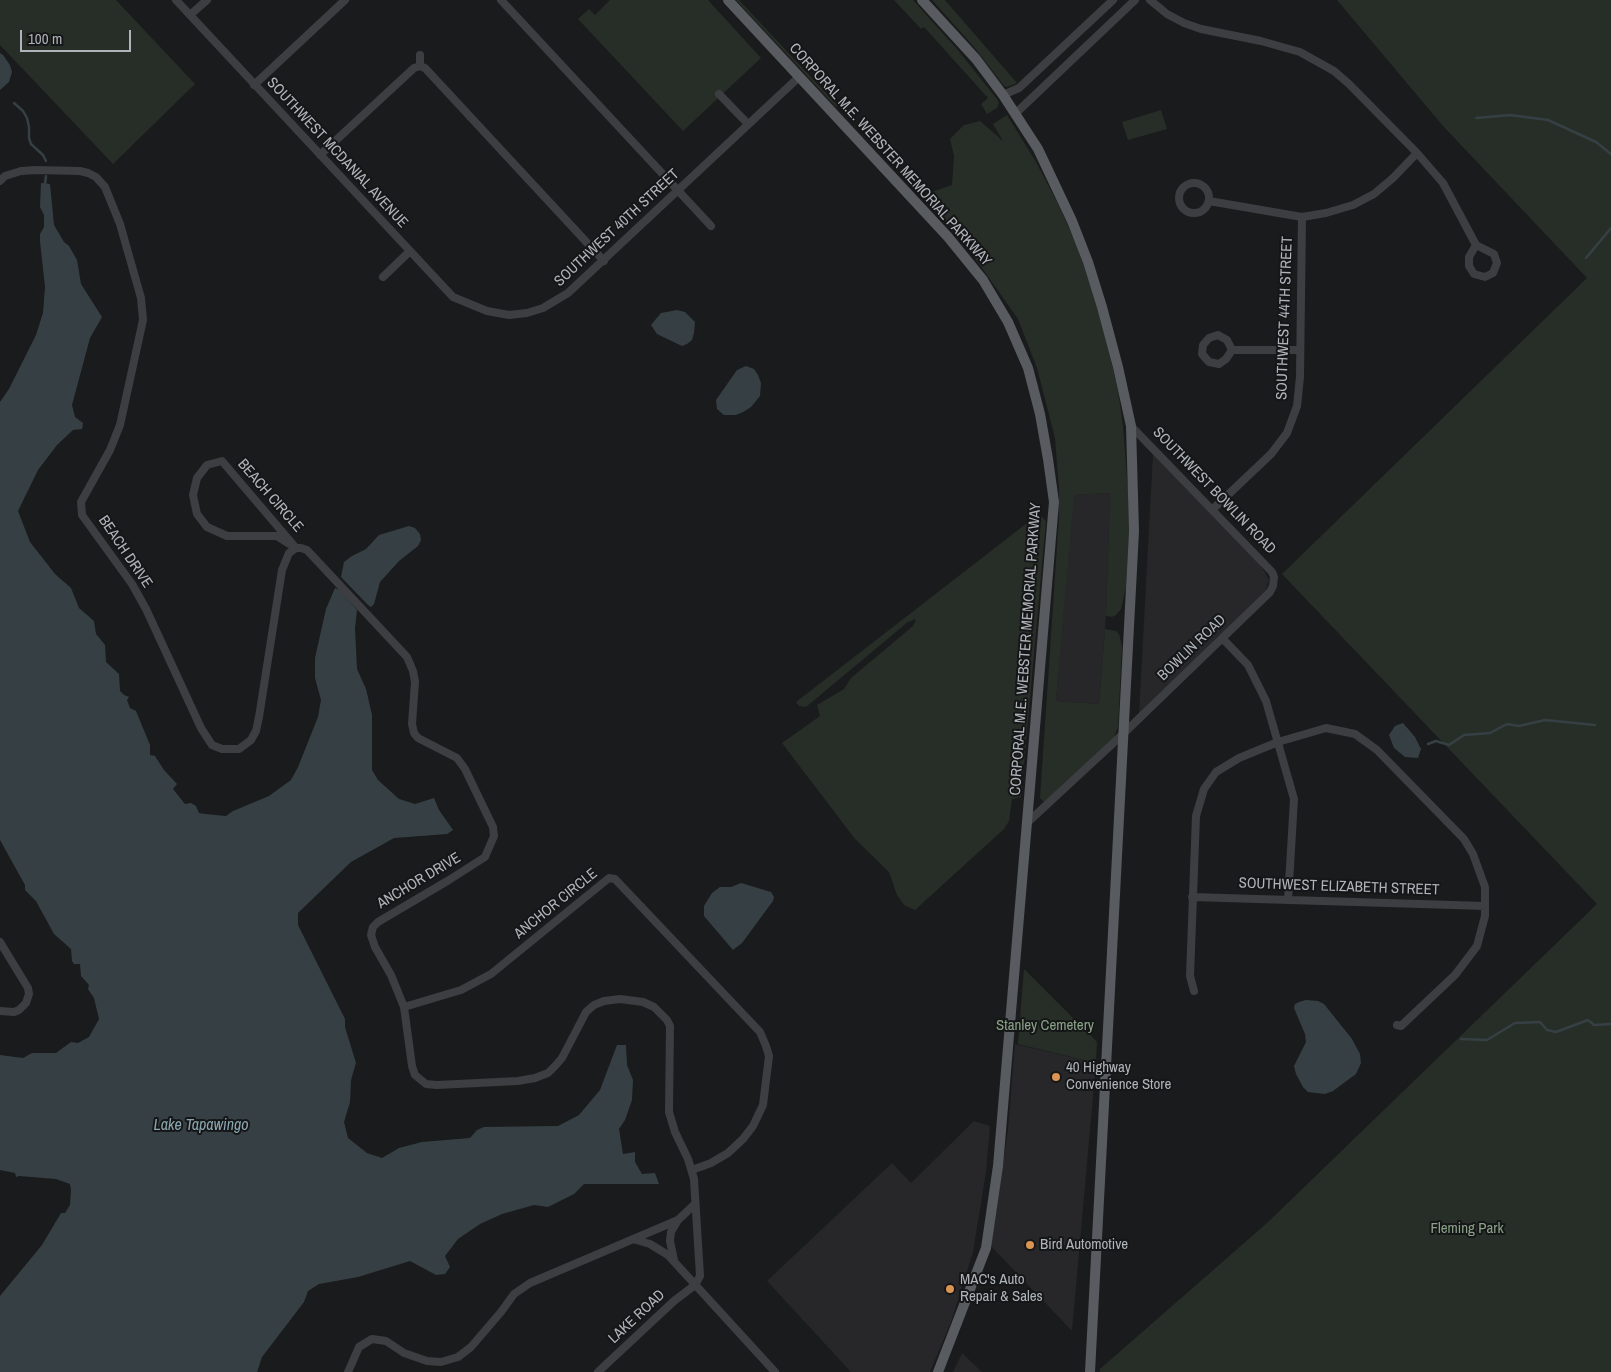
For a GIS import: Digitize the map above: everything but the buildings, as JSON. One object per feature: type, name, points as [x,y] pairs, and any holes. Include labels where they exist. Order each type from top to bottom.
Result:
[{"type":"main road","name":"CORPORAL M.E. WEBSTER MEMORIAL PARKWAY","points":[[728,0],[948,237],[983,280],[1008,322],[1028,368],[1040,414],[1054,502],[998,1166],[986,1248],[938,1372]]},
{"type":"main road","points":[[922,0],[976,59],[1003,94],[1042,157],[1072,221],[1088,262],[1116,358],[1131,426],[1134,531],[1090,1372]]},
{"type":"street","name":"SOUTHWEST MCDANIAL AVENUE","points":[[176,0],[453,297],[487,311]]},
{"type":"street","points":[[190,15],[207,0]]},
{"type":"street","points":[[254,84],[345,0]]},
{"type":"street","points":[[501,0],[711,226]]},
{"type":"street","points":[[1003,94],[1019,88],[1113,0]]},
{"type":"street","points":[[1016,114],[1135,0]]},
{"type":"street","points":[[1150,0],[1167,14],[1184,23],[1201,29],[1261,41],[1300,52],[1334,71],[1417,153],[1443,183],[1476,245]]},
{"type":"street","points":[[1072,38],[1083,49]]},
{"type":"street","points":[[420,55],[420,66]]},
{"type":"street","points":[[320,155],[414,68],[420,66],[425,68],[604,261]]},
{"type":"street","name":"SOUTHWEST 40TH STREET","points":[[487,311],[509,315],[527,313],[543,308],[568,293],[799,77]]},
{"type":"street","points":[[719,94],[748,124]]},
{"type":"street","points":[[1209,201],[1302,217],[1326,213],[1353,205],[1367,198],[1383,187],[1417,153]]},
{"type":"street","name":"BEACH DRIVE","points":[[0,181],[5,176],[21,171],[52,170],[88,173],[105,186],[120,224],[141,298],[143,320],[120,425],[110,450],[81,502],[82,515],[132,584],[146,609],[200,728],[212,745],[222,749],[239,749],[250,740],[256,731],[260,717],[282,570],[289,553],[296,548]]},
{"type":"street","name":"SOUTHWEST 44TH STREET","points":[[1213,509],[1262,464],[1287,433],[1299,395],[1302,217]]},
{"type":"street","points":[[383,278],[410,251]]},
{"type":"street","points":[[1232,350],[1300,350]]},
{"type":"street","name":"SOUTHWEST BOWLIN ROAD","points":[[1131,426],[1213,509],[1272,572],[1274,577]]},
{"type":"street","name":"BEACH CIRCLE","points":[[222,461],[296,548],[276,536],[227,536],[207,527],[198,514],[193,495],[197,478],[207,465],[222,461]]},
{"type":"street","name":"ANCHOR DRIVE","points":[[296,548],[307,550],[407,657],[415,682],[412,724],[414,733],[418,738],[458,758],[493,826],[494,836],[485,857],[378,922],[371,934],[375,947],[391,975],[404,1007],[412,1066],[415,1075],[426,1084],[437,1085],[518,1081],[535,1078],[548,1073],[562,1058],[586,1012],[594,1005],[604,1001],[620,999],[643,1002],[654,1007],[667,1020],[670,1026],[668,1112],[692,1170],[700,1276],[695,1285]]},
{"type":"street","name":"BOWLIN ROAD","points":[[1028,822],[1123,734],[1270,592],[1274,577]]},
{"type":"street","points":[[1222,638],[1248,664],[1266,701],[1294,799],[1288,900]]},
{"type":"street","points":[[1194,991],[1190,976],[1196,816],[1204,789],[1216,772],[1239,758],[1278,742],[1326,728],[1355,734],[1377,750],[1464,839],[1474,854],[1484,887],[1485,916],[1477,946],[1456,975],[1401,1026],[1397,1026]]},
{"type":"street","name":"ANCHOR CIRCLE","points":[[404,1007],[461,990],[491,974],[609,878],[615,879],[760,1032],[769,1056],[763,1106],[753,1126],[743,1139],[728,1152],[711,1163],[692,1170]]},
{"type":"street","name":"SOUTHWEST ELIZABETH STREET","points":[[1192,897],[1485,906]]},
{"type":"street","points":[[0,942],[28,988],[29,994],[26,1003],[19,1010],[14,1012],[0,1011]]},
{"type":"street","points":[[675,1262],[670,1241],[671,1232],[678,1220],[695,1204]]},
{"type":"street","points":[[348,1372],[359,1347],[372,1339],[386,1342],[404,1353],[427,1361],[441,1362],[458,1357],[471,1347],[514,1294],[530,1283],[678,1220]]},
{"type":"street","points":[[634,1239],[658,1248],[675,1262],[776,1372]]},
{"type":"street","name":"LAKE ROAD","points":[[598,1372],[674,1301],[695,1285]]},
{"type":"shaded area","points":[[1153,454],[1260,564],[1269,580],[1266,590],[1139,714]]},
{"type":"shaded area","points":[[1110,493],[1106,616],[1099,704],[1056,701],[1073,495]]},
{"type":"shaded area","points":[[1015,1044],[1096,1063],[1072,1331],[991,1246],[1008,1130]]},
{"type":"shaded area","points":[[974,1121],[990,1126],[986,1172],[973,1252],[951,1322],[930,1372],[851,1372],[767,1281],[892,1163],[911,1183]]},
{"type":"shaded area","points":[[962,1353],[982,1372],[953,1372]]},
{"type":"green space","points":[[0,0],[116,0],[195,84],[113,164],[0,45]]},
{"type":"green space","points":[[610,0],[708,0],[761,58],[683,131],[578,19],[589,9],[595,15]]},
{"type":"green space","points":[[736,0],[739,0],[838,106],[836,107]]},
{"type":"green space","points":[[894,0],[913,0],[957,49],[997,99],[999,103],[997,108],[987,114],[981,104],[988,98],[924,27],[921,29]]},
{"type":"green space","points":[[932,0],[945,0],[1017,83],[1007,87],[1004,86],[975,48]]},
{"type":"green space","name":"Fleming Park","points":[[1337,0],[1611,0],[1611,1372],[1100,1372],[1100,1369],[1267,1223],[1597,904],[1282,574],[1587,278],[1443,126]]},
{"type":"green space","points":[[1161,110],[1167,129],[1128,140],[1122,122]]},
{"type":"green space","points":[[1007,115],[1036,162],[1058,204],[1077,246],[1102,320],[1118,391],[1128,491],[1129,532],[1126,587],[1121,609],[1112,617],[1106,616],[1110,493],[1074,495],[1056,701],[1099,704],[1105,629],[1116,631],[1119,634],[1122,646],[1118,727],[1114,737],[1044,802],[1040,798],[1059,517],[1055,438],[1037,368],[1018,319],[970,251],[923,195],[952,185],[954,156],[950,139],[964,125],[980,121],[1003,141],[993,124]]},
{"type":"green space","points":[[1042,517],[1046,521],[1021,797],[1012,799],[1009,821],[1004,829],[915,910],[904,905],[897,895],[889,872],[855,839],[782,743],[820,716],[817,705],[844,689],[851,678],[913,626],[916,619],[908,622],[806,707],[799,706],[796,702],[1031,520]]},
{"type":"green space","name":"Stanley Cemetery","points":[[1024,969],[1097,1042],[1096,1063],[1018,1044]]},
{"type":"water","points":[[0,53],[10,65],[12,72],[9,82],[0,90]]},
{"type":"water","name":"Lake Tapawingo","points":[[41,183],[50,184],[54,225],[77,260],[81,284],[102,317],[90,338],[72,405],[75,417],[83,423],[82,429],[73,430],[57,445],[38,470],[18,511],[30,542],[55,574],[71,588],[79,608],[94,621],[96,634],[105,645],[106,662],[119,674],[120,691],[129,697],[127,700],[130,708],[136,711],[150,745],[150,755],[155,756],[164,770],[177,784],[173,789],[185,804],[191,803],[196,806],[199,813],[226,816],[233,811],[269,796],[291,780],[318,717],[321,700],[315,678],[315,658],[326,609],[335,588],[340,590],[357,610],[355,628],[357,669],[366,689],[372,715],[372,770],[378,780],[399,799],[415,804],[434,798],[439,810],[453,830],[447,834],[394,838],[351,862],[298,913],[298,925],[345,1019],[345,1027],[356,1063],[351,1080],[350,1102],[344,1122],[348,1138],[367,1153],[382,1158],[399,1148],[422,1142],[470,1138],[477,1130],[484,1127],[558,1126],[579,1115],[600,1090],[617,1045],[626,1045],[627,1065],[633,1080],[632,1100],[625,1120],[619,1129],[623,1154],[635,1152],[635,1162],[642,1174],[655,1173],[659,1184],[584,1184],[574,1194],[548,1207],[534,1205],[502,1214],[480,1224],[458,1239],[445,1256],[450,1267],[445,1274],[436,1275],[410,1261],[358,1277],[319,1284],[308,1291],[304,1302],[262,1357],[257,1372],[0,1372],[0,1296],[42,1245],[61,1213],[65,1213],[70,1205],[71,1190],[70,1184],[56,1179],[16,1177],[15,1173],[0,1170],[0,1055],[23,1058],[32,1053],[56,1053],[71,1042],[78,1043],[89,1037],[99,1019],[94,998],[88,989],[89,985],[81,976],[80,964],[74,964],[71,949],[54,934],[36,901],[25,890],[25,885],[0,840],[0,402],[9,389],[36,335],[43,313],[45,287],[40,234],[44,227],[44,215],[40,207]]},
{"type":"water","points":[[677,310],[685,312],[695,322],[692,340],[682,346],[657,334],[651,325],[661,313]]},
{"type":"water","points":[[746,366],[754,369],[758,375],[761,383],[760,396],[751,407],[743,412],[736,415],[724,415],[717,409],[716,400],[737,370]]},
{"type":"water","points":[[409,526],[415,528],[420,534],[421,540],[418,546],[399,561],[380,582],[374,604],[371,607],[341,577],[344,562],[366,549],[379,535]]},
{"type":"water","points":[[1403,723],[1415,737],[1421,749],[1418,758],[1405,757],[1394,748],[1389,735],[1395,726]]},
{"type":"water","points":[[741,883],[771,892],[774,897],[742,943],[733,950],[704,916],[704,906],[712,893],[720,887],[731,887]]},
{"type":"water","points":[[1306,1000],[1318,1001],[1324,1004],[1352,1039],[1360,1054],[1361,1063],[1356,1074],[1333,1091],[1325,1094],[1308,1092],[1296,1074],[1294,1066],[1306,1042],[1305,1034],[1294,1008],[1295,1004]]},
{"type":"waterway","points":[[14,103],[23,111],[27,118],[31,144],[43,155],[46,161]]},
{"type":"waterway","points":[[1476,118],[1510,115],[1548,120],[1596,142],[1611,154]]},
{"type":"waterway","points":[[45,184],[46,176]]},
{"type":"waterway","points":[[1586,258],[1611,228]]},
{"type":"waterway","points":[[1428,744],[1436,741],[1449,745],[1464,735],[1490,733],[1507,724],[1519,726],[1545,720],[1595,725]]},
{"type":"waterway","points":[[1461,1039],[1487,1040],[1515,1023],[1540,1022],[1547,1030],[1556,1032],[1588,1020],[1594,1025],[1611,1024]]},
{"type":"place","name":"40 Highway Convenience Store","points":[[1056,1077]]},
{"type":"place","name":"Bird Automotive","points":[[1030,1245]]},
{"type":"place","name":"MAC's Auto Repair & Sales","points":[[950,1289]]}]
